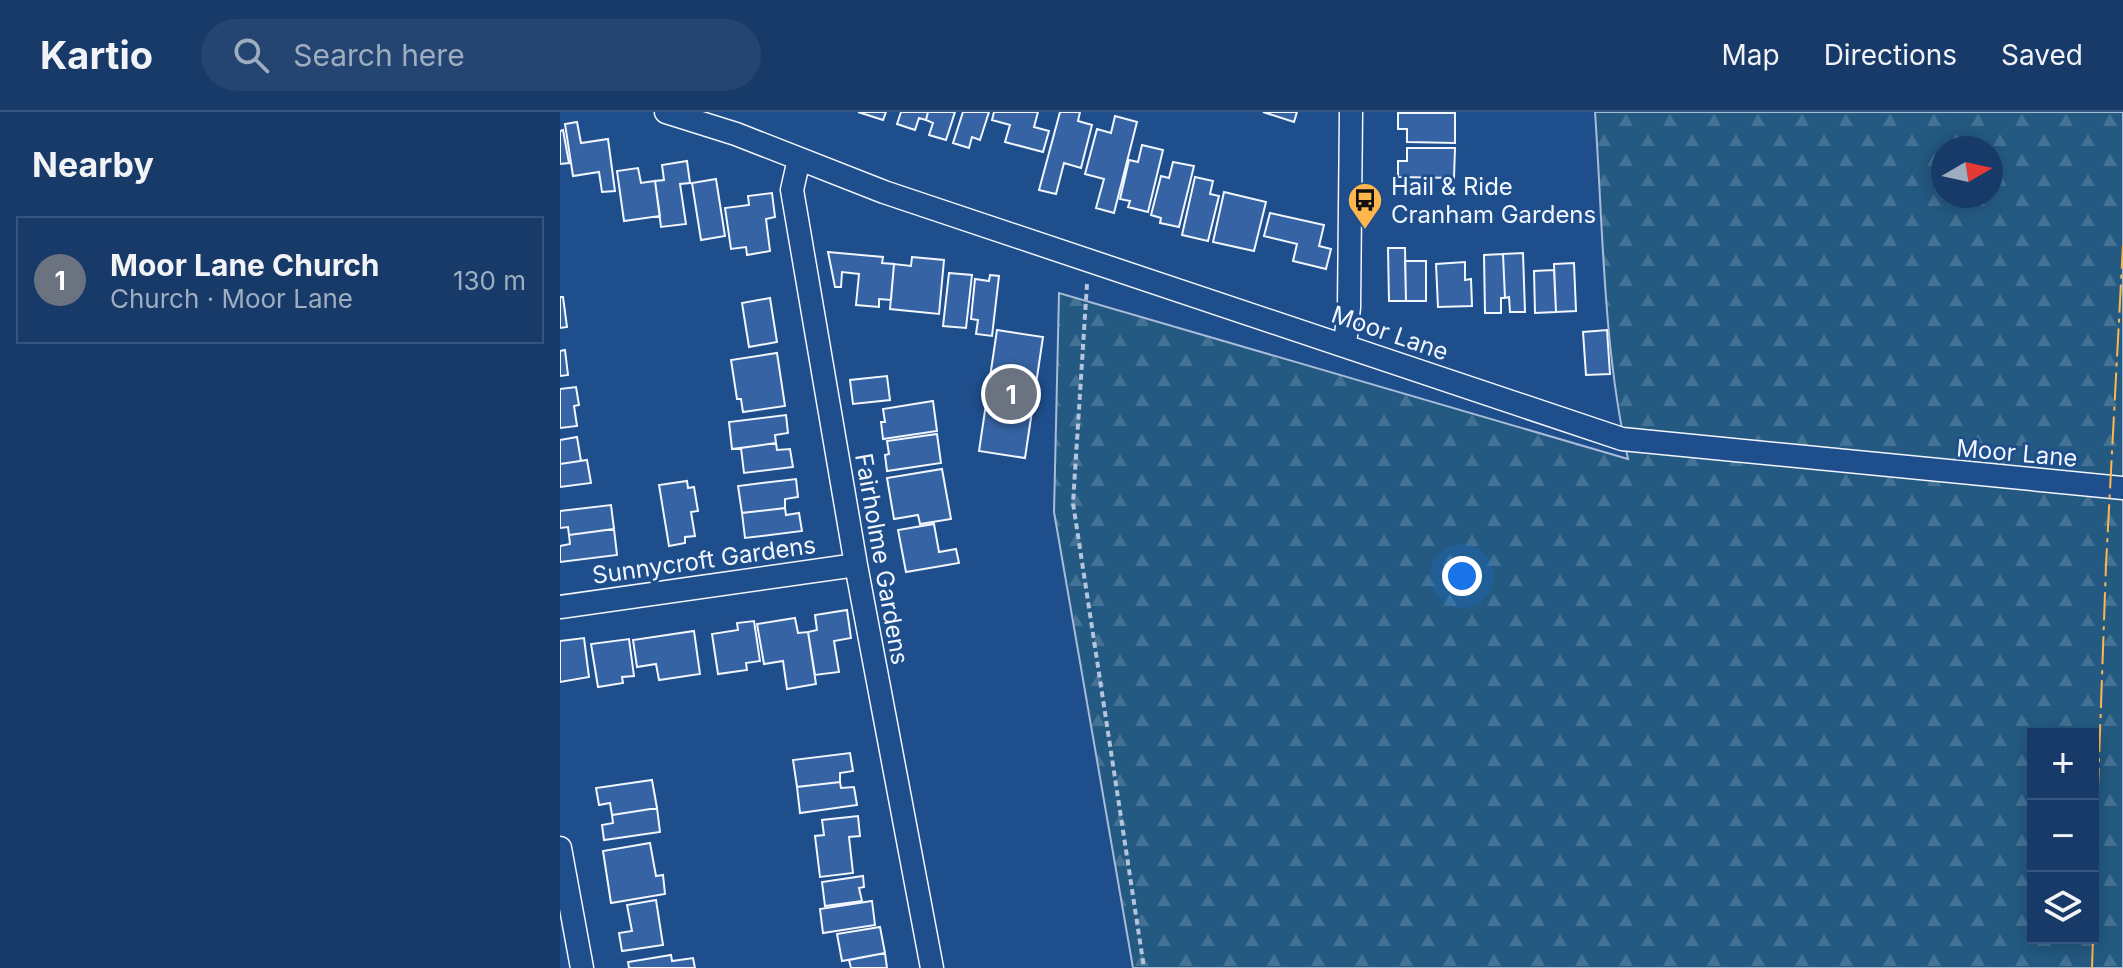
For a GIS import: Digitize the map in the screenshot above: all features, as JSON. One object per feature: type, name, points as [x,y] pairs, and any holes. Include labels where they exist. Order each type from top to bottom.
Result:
[{"type":"street","name":"Moor Lane","points":[[666,112],[736,134],[884,192],[1622,439],[2123,488]]},
{"type":"street","points":[[1345,345],[1349,307],[1351,112]]},
{"type":"street","name":"Fairholme Gardens","points":[[799,159],[792,190],[856,565],[932,968]]},
{"type":"street","name":"Sunnycroft Gardens","points":[[560,607],[856,565]]},
{"type":"street","points":[[560,848],[582,968]]},
{"type":"path","points":[[1089,259],[1073,503],[1144,968]]},
{"type":"green space","points":[[1595,112],[2123,112],[2123,968],[1133,968],[1054,512],[1059,293],[1628,459],[1613,374]]},
{"type":"building","points":[[858,112],[886,112],[883,120]]},
{"type":"building","points":[[901,112],[928,112],[926,120],[919,118],[915,130],[897,124]]},
{"type":"building","points":[[928,112],[955,112],[946,140],[929,135],[933,123],[926,120]]},
{"type":"building","points":[[963,112],[989,112],[980,140],[972,137],[969,148],[953,143]]},
{"type":"building","points":[[994,112],[1038,112],[1034,127],[1049,131],[1043,152],[1005,142],[1010,125],[992,120]]},
{"type":"building","points":[[1060,112],[1080,112],[1078,121],[1092,125],[1081,168],[1064,163],[1056,194],[1039,190]]},
{"type":"building","points":[[1263,112],[1297,112],[1294,122]]},
{"type":"building","points":[[1398,113],[1455,113],[1455,143],[1407,142],[1407,129],[1398,129]]},
{"type":"building","points":[[1115,116],[1137,122],[1114,213],[1096,208],[1104,179],[1085,174],[1097,129],[1111,133]]},
{"type":"building","points":[[577,122],[581,143],[608,139],[615,191],[602,192],[599,172],[573,176],[565,124]]},
{"type":"building","points":[[563,130],[569,163],[560,164],[560,131]]},
{"type":"building","points":[[1142,145],[1163,150],[1148,212],[1128,207],[1130,201],[1120,199],[1129,160],[1138,162]]},
{"type":"building","points":[[1407,148],[1455,148],[1454,178],[1398,177],[1398,161],[1407,161]]},
{"type":"building","points":[[687,161],[690,183],[680,184],[686,224],[661,227],[655,181],[664,180],[662,165]]},
{"type":"building","points":[[1173,162],[1194,166],[1179,227],[1160,223],[1161,218],[1151,215],[1161,176],[1169,178]]},
{"type":"building","points":[[638,168],[641,183],[655,181],[660,216],[624,221],[617,171]]},
{"type":"building","points":[[1195,177],[1213,181],[1210,194],[1219,196],[1208,241],[1182,235]]},
{"type":"building","points":[[716,179],[725,236],[701,240],[692,183]]},
{"type":"building","points":[[1224,192],[1266,202],[1254,251],[1213,242]]},
{"type":"building","points":[[772,193],[775,217],[766,219],[770,251],[747,255],[746,247],[731,249],[725,208],[749,205],[748,196]]},
{"type":"building","points":[[1270,213],[1324,225],[1319,246],[1331,249],[1326,269],[1293,261],[1297,244],[1264,236]]},
{"type":"building","points":[[1388,248],[1405,248],[1406,301],[1389,301]]},
{"type":"building","points":[[828,252],[883,257],[882,263],[894,264],[891,300],[879,299],[879,307],[856,305],[859,274],[842,272],[841,287],[835,287]]},
{"type":"building","points":[[1523,253],[1525,312],[1510,312],[1509,297],[1505,298],[1503,254]]},
{"type":"building","points":[[1503,254],[1505,298],[1501,298],[1501,313],[1485,313],[1484,255]]},
{"type":"building","points":[[912,257],[944,260],[939,314],[890,309],[894,264],[911,266]]},
{"type":"building","points":[[1405,261],[1426,261],[1426,301],[1406,301]]},
{"type":"building","points":[[1465,262],[1465,280],[1471,279],[1472,306],[1438,307],[1436,264]]},
{"type":"building","points":[[1574,263],[1576,311],[1556,312],[1554,264]]},
{"type":"building","points":[[1554,270],[1556,312],[1535,313],[1534,271]]},
{"type":"building","points":[[949,273],[972,275],[966,328],[943,326]]},
{"type":"building","points":[[990,275],[999,276],[992,336],[976,334],[978,320],[971,319],[975,279],[989,281]]},
{"type":"building","points":[[560,297],[563,297],[567,327],[560,328]]},
{"type":"building","points":[[770,298],[777,342],[749,347],[742,303]]},
{"type":"building","points":[[997,330],[1043,337],[1025,458],[979,451]]},
{"type":"building","points":[[1607,330],[1610,374],[1586,375],[1583,332]]},
{"type":"building","points":[[565,350],[568,375],[560,376],[560,351]]},
{"type":"building","points":[[777,353],[785,406],[743,412],[741,399],[737,399],[731,360]]},
{"type":"building","points":[[887,376],[890,400],[853,404],[850,380]]},
{"type":"building","points":[[576,387],[579,405],[574,406],[577,426],[560,428],[560,389]]},
{"type":"building","points":[[933,401],[937,431],[883,439],[883,409]]},
{"type":"building","points":[[786,415],[788,433],[775,435],[776,443],[732,449],[729,422]]},
{"type":"building","points":[[937,434],[941,463],[887,471],[887,441]]},
{"type":"building","points":[[577,437],[581,461],[560,464],[560,440]]},
{"type":"building","points":[[776,443],[777,450],[790,449],[793,467],[744,473],[741,448]]},
{"type":"building","points":[[587,460],[591,483],[560,487],[560,464]]},
{"type":"building","points":[[942,469],[951,519],[920,524],[918,515],[894,519],[887,478]]},
{"type":"building","points":[[796,479],[798,497],[785,499],[785,508],[742,513],[738,486]]},
{"type":"building","points":[[687,481],[688,488],[694,487],[698,511],[691,512],[695,536],[685,537],[685,543],[669,546],[659,485]]},
{"type":"building","points":[[611,505],[614,529],[569,535],[568,527],[560,528],[560,511]]},
{"type":"building","points":[[785,508],[786,515],[799,513],[802,531],[745,538],[742,513]]},
{"type":"building","points":[[934,524],[939,552],[956,549],[959,563],[906,572],[898,530]]},
{"type":"building","points":[[614,529],[617,555],[560,562],[560,546],[570,544],[569,535]]},
{"type":"building","points":[[847,610],[851,638],[834,641],[839,672],[815,675],[808,632],[817,630],[815,615]]},
{"type":"building","points":[[795,618],[798,633],[808,632],[816,684],[787,689],[783,661],[764,664],[757,624]]},
{"type":"building","points":[[754,621],[760,661],[746,663],[747,670],[718,674],[712,634],[738,630],[737,623]]},
{"type":"building","points":[[694,631],[700,674],[659,680],[656,664],[637,667],[633,640]]},
{"type":"building","points":[[584,638],[589,677],[560,682],[560,641]]},
{"type":"building","points":[[629,639],[634,676],[622,677],[623,683],[598,687],[591,644]]},
{"type":"building","points":[[850,753],[853,771],[840,773],[840,782],[797,787],[793,760]]},
{"type":"building","points":[[652,780],[657,808],[612,815],[610,803],[599,805],[596,788]]},
{"type":"building","points":[[840,782],[841,788],[854,787],[857,805],[800,813],[797,787]]},
{"type":"building","points":[[657,808],[660,832],[604,840],[602,825],[613,823],[612,815]]},
{"type":"building","points":[[858,816],[860,836],[849,837],[853,873],[820,877],[815,836],[824,835],[822,820]]},
{"type":"building","points":[[650,843],[656,876],[663,875],[665,894],[611,903],[603,851]]},
{"type":"building","points":[[863,876],[864,887],[859,888],[862,901],[825,906],[822,882]]},
{"type":"building","points":[[656,900],[663,945],[622,951],[619,933],[632,931],[627,905]]},
{"type":"building","points":[[872,901],[875,925],[823,933],[820,909]]},
{"type":"building","points":[[880,927],[885,953],[842,961],[837,934]]},
{"type":"building","points":[[885,953],[887,968],[851,968],[849,960]]},
{"type":"building","points":[[671,955],[672,961],[693,958],[695,968],[629,968],[628,962]]},
{"type":"power","points":[[2095,872],[2106,565],[2123,245]]},
{"type":"power","points":[[2092,968],[2093,944]]},
{"type":"place","name":"Hail & Ride Cranham Gardens","points":[[1365,231]]},
{"type":"place","name":"Moor Lane Church","points":[[1011,394]]}]
